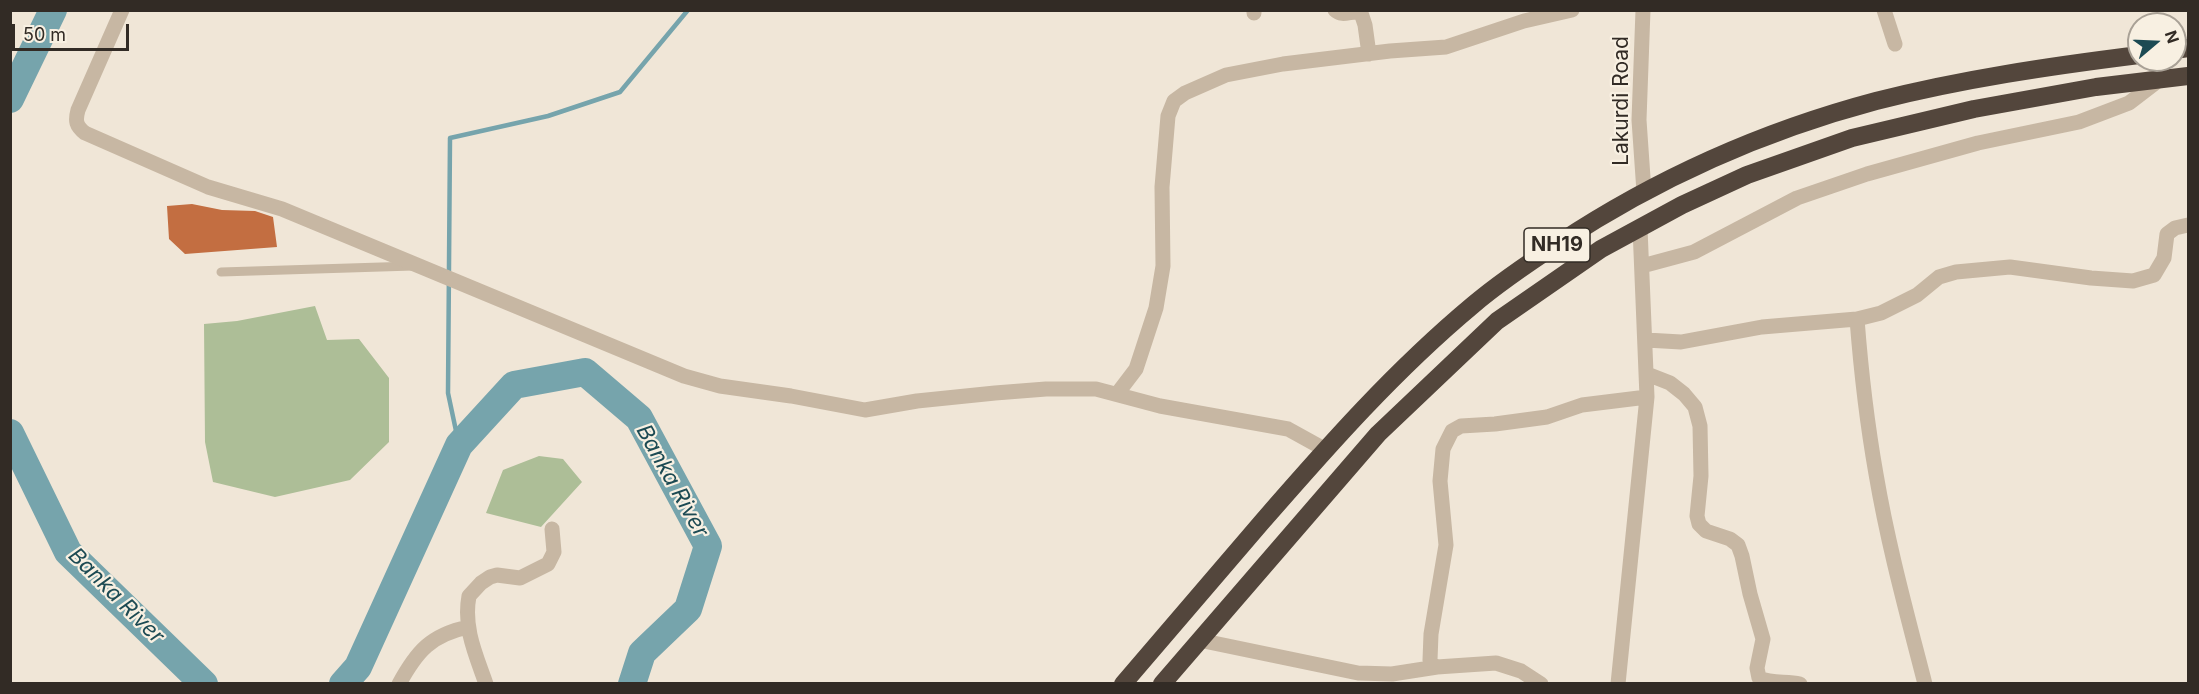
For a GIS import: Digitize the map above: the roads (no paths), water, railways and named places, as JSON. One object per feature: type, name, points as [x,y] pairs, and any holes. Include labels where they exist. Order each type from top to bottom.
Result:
[{"type":"highway","name":"NH19","points":[[1123,684],[1366,405],[1475,303],[1531,261],[1587,225],[1687,170],[1829,114],[1965,81],[2127,57]]},
{"type":"highway","name":"NH19","points":[[1162,684],[1378,434],[1497,321],[1601,249],[1682,205],[1747,175],[1852,138],[1974,109],[2096,87],[2188,76]]},
{"type":"street","points":[[122,10],[78,110],[76,119],[78,127],[85,133],[208,187],[282,209],[660,368],[720,386],[865,410],[917,401],[1046,389],[1096,389],[1160,406],[1288,429],[1326,450]]},
{"type":"street","points":[[1335,10],[1343,14],[1358,11],[1361,13],[1369,54]]},
{"type":"street","points":[[1117,394],[1137,369],[1156,308],[1163,266],[1162,187],[1168,116],[1174,101],[1185,93],[1226,75],[1283,64],[1446,47],[1524,21],[1572,10]]},
{"type":"street","name":"Lakurdi Road","points":[[1643,10],[1639,120],[1644,192]]},
{"type":"street","points":[[1884,10],[1895,44]]},
{"type":"street","points":[[1642,266],[1694,252],[1797,198],[1857,177],[1978,143],[2079,122],[2129,103],[2159,80]]},
{"type":"street","points":[[1646,340],[1681,342],[1762,327],[1857,319],[1881,313],[1917,295],[1939,277],[1956,272],[2010,267],[2133,281],[2154,275],[2163,258],[2168,234],[2175,228],[2188,225]]},
{"type":"street","points":[[1618,684],[1647,397],[1640,228]]},
{"type":"street","points":[[1857,319],[1863,385],[1876,474],[1896,572],[1925,684]]},
{"type":"street","points":[[1647,374],[1670,383],[1695,407],[1700,426],[1701,476],[1697,516],[1699,524],[1706,531],[1730,539],[1738,545],[1742,556],[1763,639],[1756,681],[1787,681],[1800,684]]},
{"type":"street","points":[[1437,667],[1431,664],[1430,660],[1431,634],[1446,544],[1440,481],[1443,449],[1452,431],[1461,426],[1548,417],[1582,405],[1647,397]]},
{"type":"street","points":[[486,684],[471,644],[468,627],[469,596],[481,583],[497,575],[520,578],[548,564],[554,552],[552,529]]},
{"type":"street","points":[[399,684],[423,647],[451,632],[468,627]]},
{"type":"street","points":[[1199,640],[1358,673],[1392,674],[1437,667],[1496,663],[1521,671],[1541,684]]},
{"type":"lane","points":[[221,272],[416,266]]},
{"type":"waterway","name":"Banka River","points":[[10,99],[53,10]]},
{"type":"waterway","points":[[459,445],[448,393],[450,138],[548,116],[620,92],[688,10]]},
{"type":"waterway","name":"Banka River","points":[[343,684],[358,667],[459,445],[514,385],[585,372],[639,418],[708,546],[688,609],[642,653],[632,684]]},
{"type":"waterway","name":"Banka River","points":[[10,433],[68,552],[204,684]]}]
